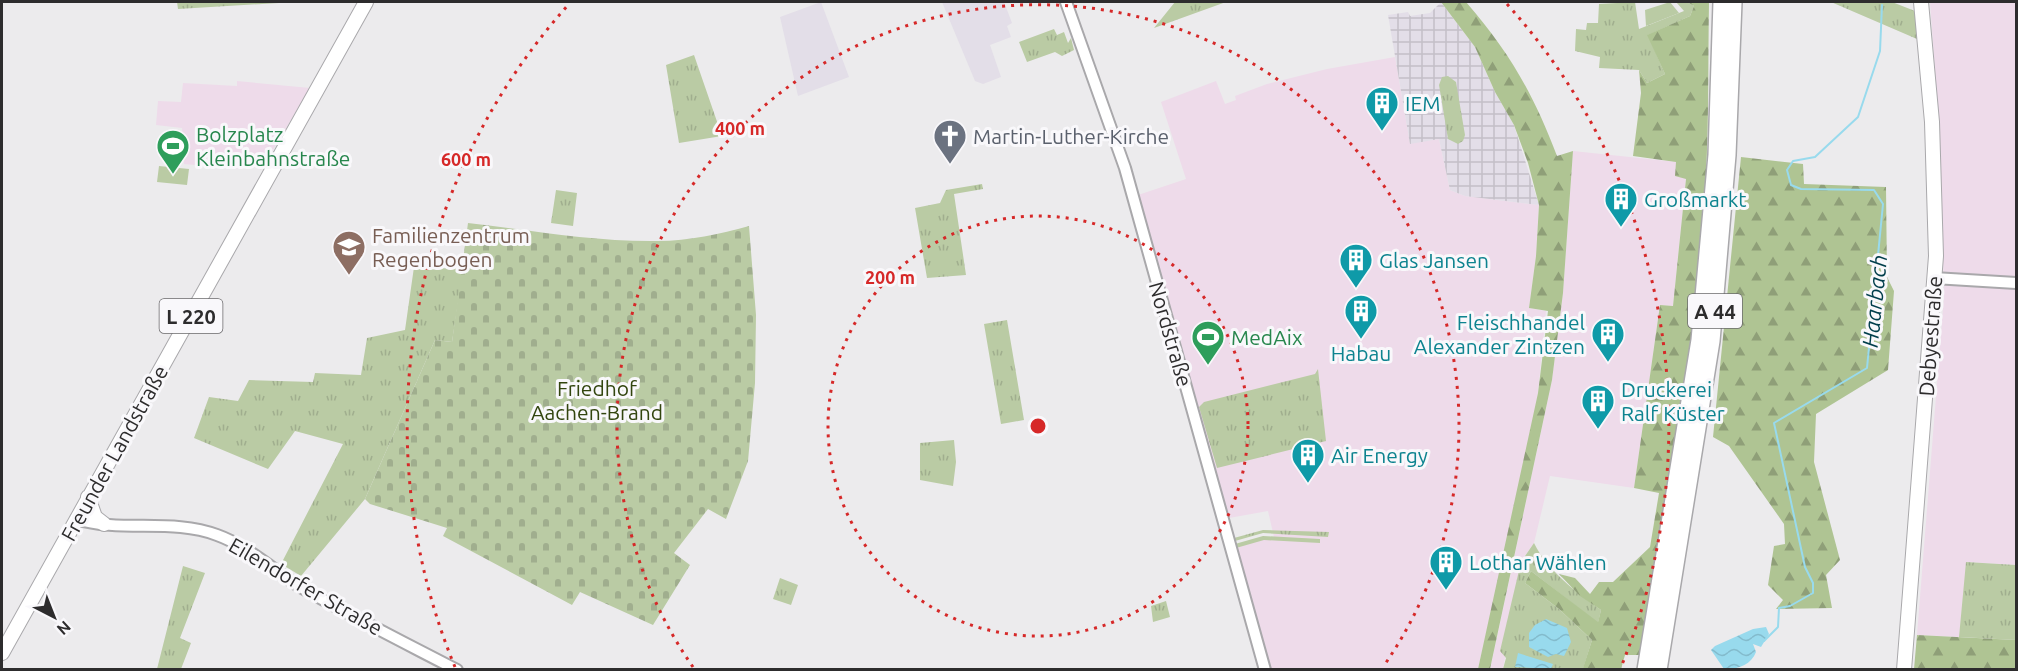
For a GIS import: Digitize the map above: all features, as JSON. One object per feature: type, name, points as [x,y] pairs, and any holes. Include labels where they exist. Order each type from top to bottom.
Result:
[{"type":"highway","name":"A 44","points":[[1662,616],[1700,340],[1716,155],[1721,2]]},
{"type":"highway","name":"A 44","points":[[1659,669],[1657,645],[1712,341],[1728,156],[1734,2]]},
{"type":"highway","name":"A 44","points":[[1645,669],[1657,645]]},
{"type":"main road","name":"Freunder Landstraße","points":[[2,653],[366,2]]},
{"type":"main road","name":"Debyestraße","points":[[1904,669],[1934,278],[1932,122],[1922,2]]},
{"type":"main road","points":[[88,497],[95,517],[104,524]]},
{"type":"street","name":"Nordstraße","points":[[1066,2],[1125,168],[1264,669]]},
{"type":"street","points":[[1934,278],[2016,283]]},
{"type":"street","name":"Eilendorfer Straße","points":[[76,519],[104,524],[189,528],[216,534],[234,543],[304,589],[457,669]]},
{"type":"shaded area","points":[[821,2],[849,77],[798,96],[780,17]]},
{"type":"shaded area","points":[[942,2],[1004,2],[1012,23],[1007,26],[1011,37],[990,45],[1001,77],[983,84],[975,81]]},
{"type":"shaded area","points":[[1441,2],[1475,47],[1495,92],[1514,125],[1539,205],[1465,196],[1450,190],[1439,139],[1410,144],[1388,15],[1408,12],[1410,16],[1430,13]]},
{"type":"shaded area","points":[[1930,2],[2016,2],[2016,565],[1967,562],[1959,637],[1917,635],[1944,296],[1940,139]]},
{"type":"shaded area","points":[[1395,57],[1410,143],[1439,139],[1450,190],[1465,196],[1539,205],[1536,256],[1529,308],[1546,311],[1538,393],[1527,453],[1478,669],[1270,669],[1235,545],[1274,537],[1268,511],[1229,518],[1138,195],[1186,179],[1161,102],[1216,81],[1225,104],[1236,100],[1235,96],[1267,84],[1327,69]]},
{"type":"shaded area","points":[[237,81],[310,88],[261,170],[252,164],[240,163],[239,169],[184,164],[182,128],[156,125],[158,101],[181,102],[183,83],[237,86]]},
{"type":"shaded area","points":[[1573,151],[1677,162],[1686,178],[1673,306],[1660,305],[1634,488],[1550,476],[1534,543],[1521,562],[1503,669],[1490,670],[1552,380],[1563,293]]},
{"type":"green space","points":[[177,2],[296,2],[178,9]]},
{"type":"green space","points":[[1175,2],[1226,2],[1154,28]]},
{"type":"green space","points":[[1441,2],[1466,2],[1519,74],[1557,156],[1573,151],[1563,293],[1552,380],[1490,669],[1478,669],[1538,393],[1548,311],[1529,308],[1536,256],[1539,205],[1528,163],[1514,125],[1495,92],[1475,47]]},
{"type":"green space","points":[[1635,2],[1639,29],[1684,11],[1676,2],[1687,2],[1694,6],[1690,16],[1648,35],[1665,74],[1647,83],[1639,70],[1599,68],[1600,57],[1575,51],[1576,29],[1586,30],[1587,23],[1598,23],[1599,4]]},
{"type":"green space","points":[[1670,2],[1679,13],[1646,26],[1645,10]]},
{"type":"green space","points":[[1687,2],[1709,2],[1708,110],[1706,174],[1697,295],[1681,416],[1639,655],[1625,655],[1621,669],[1587,670],[1583,668],[1592,640],[1559,609],[1525,583],[1531,571],[1598,622],[1601,610],[1580,596],[1559,574],[1575,578],[1590,594],[1599,582],[1613,582],[1650,547],[1659,493],[1634,488],[1660,305],[1673,306],[1686,179],[1675,176],[1676,162],[1633,156],[1641,93],[1639,70],[1647,83],[1665,74],[1647,35],[1690,16],[1694,6]]},
{"type":"green space","points":[[1831,2],[1892,2],[1915,11],[1917,39]]},
{"type":"green space","points":[[1054,29],[1057,35],[1064,32],[1068,43],[1071,38],[1074,50],[1062,56],[1055,52],[1027,62],[1019,42]]},
{"type":"green space","points":[[694,55],[722,136],[679,143],[666,65]]},
{"type":"green space","points":[[1448,76],[1456,82],[1465,135],[1463,141],[1458,144],[1448,139],[1439,85],[1442,77]]},
{"type":"green space","points":[[1741,157],[1803,164],[1804,184],[1886,187],[1887,277],[1894,291],[1888,370],[1816,414],[1814,462],[1840,560],[1826,575],[1832,608],[1776,609],[1783,600],[1768,585],[1774,546],[1785,544],[1784,524],[1729,446],[1713,437]]},
{"type":"green space","name":"Bolzplatz Kleinbahnstraße","points":[[159,166],[189,169],[187,185],[157,182]]},
{"type":"green space","points":[[982,184],[983,189],[954,194],[966,275],[927,278],[915,208],[940,203],[946,190]]},
{"type":"green space","points":[[556,190],[577,193],[573,226],[551,223]]},
{"type":"green space","name":"Friedhof Aachen-Brand","points":[[468,223],[587,238],[634,241],[670,241],[693,238],[749,226],[756,315],[755,383],[748,461],[726,519],[708,509],[674,553],[690,565],[653,625],[580,592],[572,605],[443,536],[447,528],[370,504],[365,499],[435,340],[452,342]]},
{"type":"green space","points":[[414,267],[463,269],[452,342],[435,340],[365,499],[301,576],[281,564],[343,444],[295,431],[268,469],[194,438],[209,397],[238,401],[249,380],[313,382],[315,373],[361,375],[367,338],[405,330]]},
{"type":"green space","points":[[1007,320],[1024,420],[1001,424],[984,324]]},
{"type":"green space","points":[[1318,369],[1326,441],[1217,468],[1199,407],[1204,402],[1315,374]]},
{"type":"green space","points":[[954,440],[956,462],[953,486],[920,480],[920,443]]},
{"type":"green space","points":[[1263,530],[1329,532],[1328,537],[1263,533],[1235,541],[1234,538]]},
{"type":"green space","points":[[1263,536],[1320,539],[1320,543],[1264,540],[1236,548],[1235,544]]},
{"type":"green space","points":[[1534,543],[1555,572],[1601,610],[1598,623],[1531,571],[1525,583],[1559,609],[1592,640],[1583,669],[1503,669],[1506,658],[1500,651],[1521,562]]},
{"type":"green space","points":[[1966,562],[2016,565],[2016,640],[1959,637]]},
{"type":"green space","points":[[183,566],[205,573],[180,638],[191,643],[181,669],[157,669]]},
{"type":"green space","points":[[780,578],[798,585],[791,605],[773,599]]},
{"type":"green space","points":[[1166,601],[1170,617],[1153,622],[1151,606]]},
{"type":"green space","points":[[1917,635],[2016,640],[2016,669],[1914,669]]},
{"type":"water","points":[[1546,619],[1567,628],[1571,642],[1564,656],[1556,654],[1548,657],[1529,647],[1529,633],[1535,625]]},
{"type":"water","points":[[1766,627],[1769,634],[1761,647],[1753,644],[1756,652],[1754,657],[1743,666],[1724,669],[1711,650],[1753,629]]},
{"type":"water","points":[[1518,653],[1553,664],[1551,669],[1515,667]]},
{"type":"waterway","name":"Haarbach","points":[[1764,641],[1778,627],[1779,608],[1790,606],[1813,593],[1813,583],[1805,567],[1774,423],[1867,368],[1883,204],[1874,190],[1801,189],[1791,185],[1787,170],[1793,161],[1815,157],[1858,117],[1880,51],[1882,5]]},
{"type":"place","name":"IEM","points":[[1382,132]]},
{"type":"place","name":"Martin-Luther-Kirche","points":[[950,165]]},
{"type":"place","name":"Bolzplatz Kleinbahnstraße","points":[[173,175]]},
{"type":"place","name":"Großmarkt","points":[[1621,228]]},
{"type":"place","name":"Familienzentrum Regenbogen","points":[[349,276]]},
{"type":"place","name":"Glas Jansen","points":[[1356,289]]},
{"type":"place","name":"Habau","points":[[1361,340]]},
{"type":"place","name":"Fleischhandel Alexander Zintzen","points":[[1608,363]]},
{"type":"place","name":"MedAix","points":[[1208,366]]},
{"type":"place","name":"Druckerei Ralf Küster","points":[[1598,430]]},
{"type":"place","name":"Air Energy","points":[[1308,484]]},
{"type":"place","name":"Lothar Wählen","points":[[1446,591]]}]
